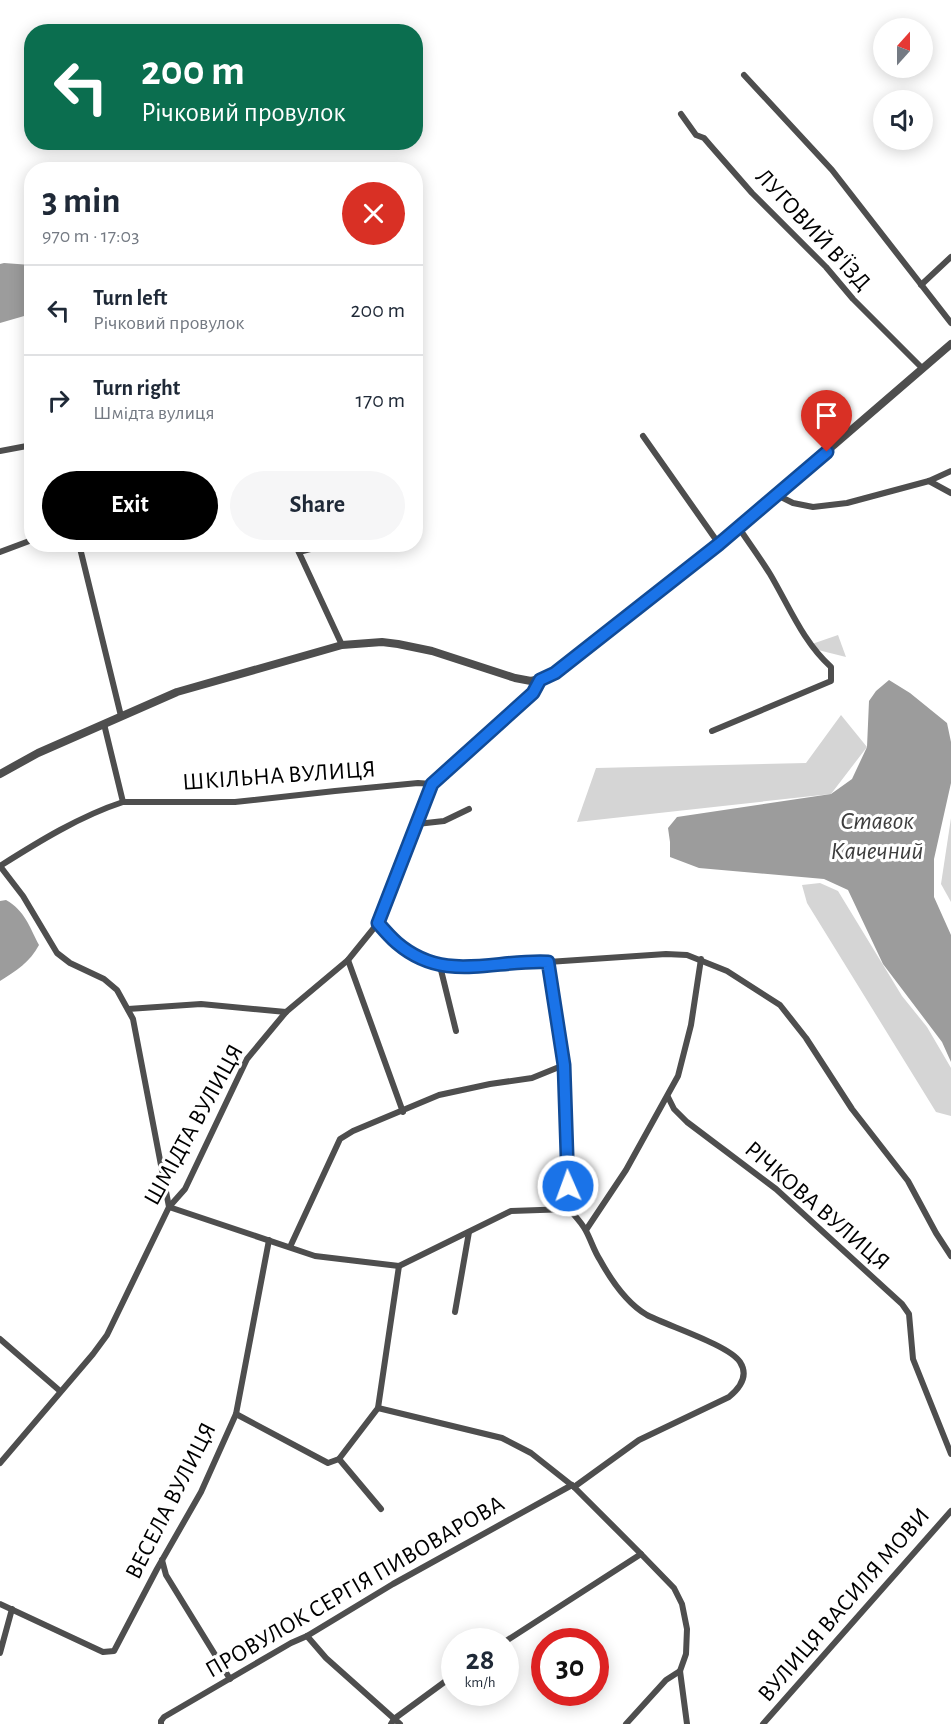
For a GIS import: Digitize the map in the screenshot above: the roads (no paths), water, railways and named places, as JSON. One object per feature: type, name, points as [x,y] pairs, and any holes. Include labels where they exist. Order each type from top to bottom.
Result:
[{"type":"street","points":[[744,75],[832,170],[951,323]]},
{"type":"street","name":"ЛУГОВИЙ В'ЇЗД","points":[[681,114],[696,135],[704,138],[752,193],[826,267],[853,300],[922,368]]},
{"type":"street","points":[[921,285],[951,257]]},
{"type":"street","points":[[0,774],[38,753],[177,692],[342,645],[382,642],[398,644],[432,651],[515,678],[540,680],[555,673],[739,528],[951,344]]},
{"type":"street","points":[[643,436],[719,544]]},
{"type":"street","points":[[0,450],[24,446]]},
{"type":"street","points":[[777,495],[793,503],[813,507],[847,503],[929,480],[951,471]]},
{"type":"street","points":[[929,480],[951,494]]},
{"type":"street","points":[[712,731],[831,681],[831,667],[819,657],[808,642],[769,573],[739,528]]},
{"type":"street","points":[[0,552],[24,543]]},
{"type":"street","points":[[81,552],[121,716]]},
{"type":"street","points":[[299,552],[342,645]]},
{"type":"street","name":"ШМІДТА ВУЛИЦЯ","points":[[0,1463],[107,1335],[169,1207],[185,1189],[246,1059],[286,1012],[348,960],[378,923],[432,784],[533,693],[540,680]]},
{"type":"street","points":[[104,724],[123,802]]},
{"type":"street","name":"ШКІЛЬНА ВУЛИЦЯ","points":[[1,869],[36,843],[123,802],[235,802],[334,790],[418,783],[432,784]]},
{"type":"street","points":[[417,824],[444,821],[469,809]]},
{"type":"street","points":[[1,869],[23,896],[57,953],[70,963],[104,979],[117,990],[133,1019],[169,1207],[315,1256],[399,1266],[511,1211],[569,1209]]},
{"type":"street","points":[[378,923],[398,944],[440,966],[463,968],[524,961],[548,962],[646,954],[687,955],[727,971],[780,1005],[806,1038],[852,1109],[908,1180],[951,1256]]},
{"type":"street","points":[[548,962],[564,1065],[569,1209],[586,1230],[626,1170],[668,1097],[683,1064],[701,959]]},
{"type":"street","points":[[348,960],[403,1112]]},
{"type":"street","points":[[440,966],[456,1031]]},
{"type":"street","points":[[128,1009],[201,1004],[286,1012]]},
{"type":"street","points":[[290,1247],[340,1139],[353,1131],[439,1095],[532,1078],[564,1065]]},
{"type":"street","name":"РІЧКОВА ВУЛИЦЯ","points":[[668,1097],[674,1109],[687,1122],[776,1189],[902,1305],[909,1314],[913,1359],[951,1454]]},
{"type":"street","name":"ПРОВУЛОК СЕРГІЯ ПИВОВАРОВА","points":[[162,1724],[164,1717],[291,1642],[307,1636],[393,1584],[573,1486],[639,1440],[665,1425],[729,1397],[736,1391],[745,1376],[737,1357],[649,1316],[634,1306],[604,1267],[586,1230]]},
{"type":"street","points":[[455,1312],[469,1232]]},
{"type":"street","name":"ВЕСЕЛА ВУЛИЦЯ","points":[[0,1604],[104,1652],[114,1651],[201,1492],[236,1414],[269,1240]]},
{"type":"street","points":[[236,1414],[328,1463],[339,1459],[378,1408],[399,1266]]},
{"type":"street","points":[[0,1339],[60,1391]]},
{"type":"street","points":[[378,1408],[502,1438],[531,1453],[573,1486],[674,1588],[682,1604],[687,1629],[686,1654],[680,1671],[687,1724]]},
{"type":"street","points":[[339,1459],[381,1509]]},
{"type":"street","name":"ВУЛИЦЯ ВАСИЛЯ МОВИ","points":[[763,1724],[951,1511]]},
{"type":"street","points":[[519,1633],[640,1554]]},
{"type":"street","points":[[162,1560],[165,1575],[230,1679]]},
{"type":"street","points":[[0,1653],[12,1609]]},
{"type":"street","points":[[307,1636],[326,1658],[392,1721],[400,1724]]},
{"type":"street","points":[[626,1724],[666,1680],[680,1671]]},
{"type":"street","points":[[392,1721],[441,1685]]},
{"type":"water","points":[[0,264],[24,264],[24,316],[0,323]]},
{"type":"water","name":"Ставок Качечний","points":[[889,680],[910,693],[947,723],[951,742],[951,783],[934,859],[934,897],[951,935],[951,1062],[942,1042],[883,964],[848,890],[824,879],[699,868],[670,857],[668,828],[677,817],[831,794],[852,779],[867,747],[869,701],[876,691]]},
{"type":"water","points":[[6,900],[22,914],[39,945],[27,961],[0,981],[0,901]]}]
